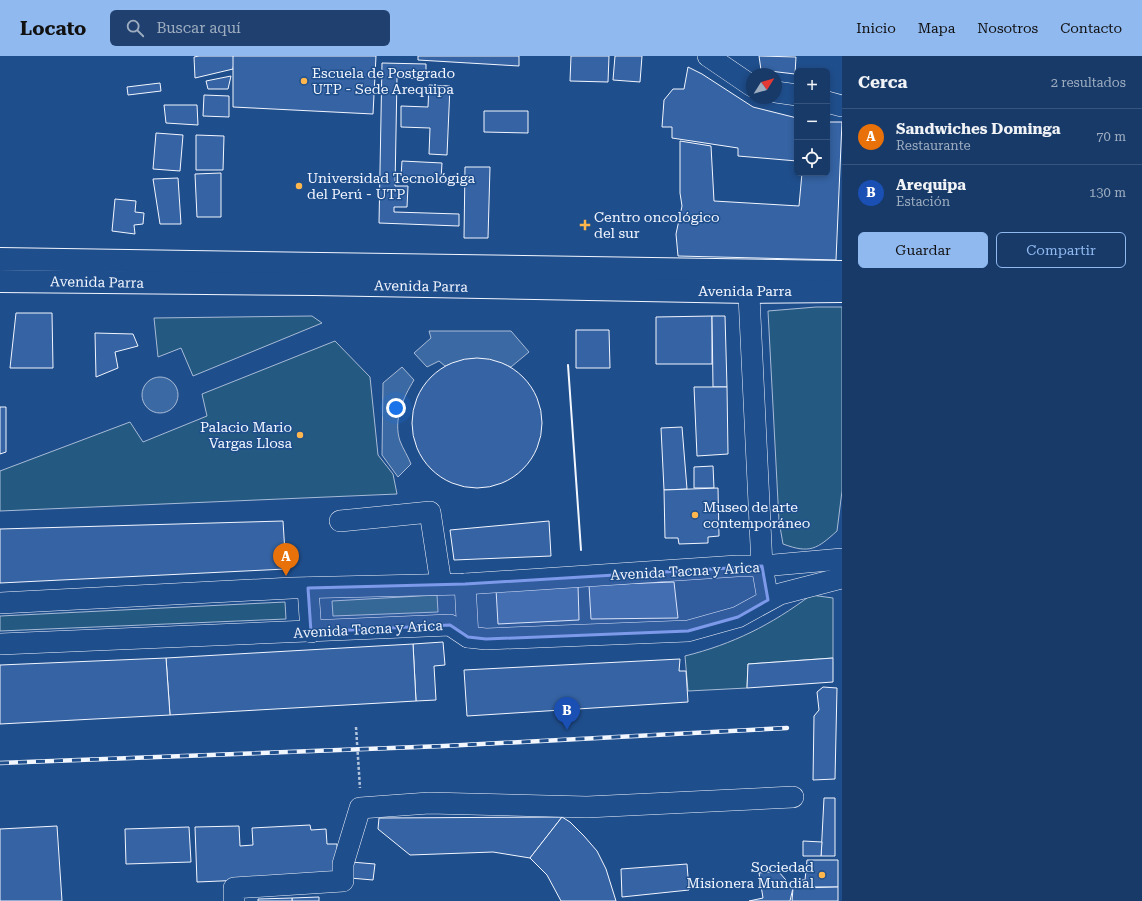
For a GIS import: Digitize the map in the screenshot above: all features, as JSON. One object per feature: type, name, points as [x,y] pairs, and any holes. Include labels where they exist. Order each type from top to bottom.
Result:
[{"type":"main road","name":"Avenida Parra","points":[[0,259],[842,272]]},
{"type":"main road","name":"Avenida Parra","points":[[0,281],[335,284],[749,292],[842,291]]},
{"type":"street","points":[[708,56],[746,82]]},
{"type":"street","points":[[782,93],[794,95]]},
{"type":"street","points":[[830,103],[842,106]]},
{"type":"street","points":[[748,271],[762,566],[768,600]]},
{"type":"street","points":[[340,521],[430,512],[441,584]]},
{"type":"street","name":"Avenida Tacna y Arica","points":[[0,603],[308,588],[465,584],[737,566],[762,566],[842,559]]},
{"type":"street","name":"Avenida Tacna y Arica","points":[[0,644],[450,625],[468,637],[486,640],[688,631],[738,617],[768,600],[811,585],[842,578]]},
{"type":"street","points":[[465,584],[468,637]]},
{"type":"street","points":[[308,588],[312,632]]},
{"type":"street","points":[[234,901],[234,888],[343,881],[343,864],[360,808],[429,803],[587,807],[793,796]]},
{"type":"path","points":[[356,727],[360,808]]},
{"type":"highlighted area","points":[[762,566],[768,600],[738,617],[688,631],[486,639],[468,637],[450,625],[311,632],[308,588],[465,584]]},
{"type":"shaded area","points":[[816,307],[842,307],[842,491],[837,531],[818,546],[800,549],[783,544],[779,521],[768,311]]},
{"type":"shaded area","points":[[312,316],[322,323],[193,376],[181,348],[158,357],[154,318]]},
{"type":"shaded area","points":[[429,331],[511,331],[529,352],[511,367],[485,359],[471,359],[445,366],[439,361],[427,367],[414,353],[431,338]]},
{"type":"shaded area","points":[[335,341],[370,377],[378,455],[393,474],[397,494],[0,511],[0,471],[130,422],[143,442],[207,416],[202,394]]},
{"type":"shaded area","points":[[402,367],[414,380],[406,394],[398,417],[398,433],[400,441],[411,464],[398,477],[382,455],[383,383]]},
{"type":"shaded area","points":[[164,377],[173,382],[177,388],[177,402],[173,408],[164,413],[156,413],[147,408],[143,402],[142,391],[147,382],[153,378]]},
{"type":"shaded area","points":[[437,595],[438,612],[333,616],[332,601]]},
{"type":"shaded area","points":[[811,595],[833,598],[833,658],[748,664],[747,688],[688,691],[685,656],[719,646],[751,632],[781,616]]},
{"type":"shaded area","points":[[285,602],[286,619],[0,631],[0,616]]},
{"type":"building","name":"Escuela de Postgrado UTP - Sede Arequipa","points":[[233,56],[376,56],[373,114],[233,107]]},
{"type":"building","points":[[235,56],[233,69],[195,78],[194,57]]},
{"type":"building","points":[[418,56],[519,56],[519,66],[418,60]]},
{"type":"building","points":[[571,56],[609,56],[608,82],[570,81]]},
{"type":"building","points":[[615,56],[642,56],[640,82],[613,80]]},
{"type":"building","points":[[759,56],[796,57],[794,74],[782,72],[782,68],[761,68]]},
{"type":"building","points":[[382,63],[426,64],[426,79],[397,78],[395,186],[408,186],[407,207],[394,207],[394,212],[459,214],[459,226],[379,223]]},
{"type":"building","points":[[688,67],[702,74],[746,102],[746,104],[794,117],[794,161],[738,156],[738,148],[672,138],[672,127],[662,127],[664,100],[673,89],[684,89]]},
{"type":"building","points":[[231,76],[228,89],[208,89],[206,81]]},
{"type":"building","points":[[160,83],[161,91],[128,95],[127,87]]},
{"type":"building","points":[[429,85],[450,86],[447,155],[429,154],[430,128],[401,127],[401,106],[428,107]]},
{"type":"building","points":[[204,95],[229,96],[229,117],[203,116]]},
{"type":"building","points":[[164,105],[197,105],[198,125],[166,123]]},
{"type":"building","points":[[484,111],[528,111],[528,133],[484,132]]},
{"type":"building","points":[[830,122],[842,122],[836,260],[678,256],[676,234],[682,206],[680,193],[680,141],[711,146],[714,201],[799,206],[802,176],[830,176]]},
{"type":"building","points":[[156,133],[183,135],[180,171],[153,169]]},
{"type":"building","points":[[196,135],[224,136],[223,170],[196,170]]},
{"type":"building","points":[[402,161],[442,163],[441,179],[401,177]]},
{"type":"building","points":[[465,167],[490,167],[488,238],[464,238]]},
{"type":"building","points":[[221,173],[221,217],[197,217],[195,174]]},
{"type":"building","points":[[178,178],[181,224],[160,224],[153,179]]},
{"type":"building","points":[[115,199],[136,201],[135,212],[144,213],[143,224],[134,225],[135,234],[112,231]]},
{"type":"building","points":[[16,313],[52,313],[53,368],[10,368]]},
{"type":"building","points":[[712,316],[712,364],[656,364],[656,317]]},
{"type":"building","points":[[712,316],[725,316],[727,387],[713,387]]},
{"type":"building","points":[[576,330],[609,330],[610,368],[576,368]]},
{"type":"building","points":[[95,333],[133,334],[138,346],[115,352],[118,368],[96,377]]},
{"type":"building","points":[[483,358],[502,363],[523,377],[537,398],[541,410],[541,436],[537,448],[523,469],[502,483],[490,487],[471,488],[452,483],[431,469],[417,448],[413,436],[412,417],[417,398],[431,377],[452,363],[464,359]]},
{"type":"building","points":[[694,387],[727,387],[728,454],[697,456]]},
{"type":"building","points":[[0,407],[6,407],[6,452],[0,454]]},
{"type":"building","name":"Museo de arte contemporáneo","points":[[682,427],[687,489],[664,490],[661,428]]},
{"type":"building","name":"Museo de arte contemporáneo","points":[[713,466],[714,488],[694,488],[694,467]]},
{"type":"building","name":"Museo de arte contemporáneo","points":[[718,488],[719,536],[708,537],[708,543],[679,544],[678,538],[665,538],[664,490]]},
{"type":"building","points":[[283,521],[286,569],[0,583],[0,529]]},
{"type":"building","points":[[549,521],[551,556],[454,560],[450,530]]},
{"type":"building","points":[[674,582],[678,618],[591,619],[589,585]]},
{"type":"building","points":[[578,585],[579,620],[498,624],[496,589]]},
{"type":"building","points":[[443,642],[445,665],[434,666],[436,700],[416,701],[413,644]]},
{"type":"building","points":[[413,644],[416,701],[170,715],[166,658]]},
{"type":"building","points":[[166,658],[170,715],[0,724],[0,665]]},
{"type":"building","points":[[833,658],[833,682],[747,688],[748,664]]},
{"type":"building","points":[[680,659],[679,671],[686,671],[688,702],[467,716],[464,670]]},
{"type":"building","points":[[823,687],[837,688],[835,779],[813,780],[814,716],[819,710],[817,692]]},
{"type":"building","points":[[824,798],[835,798],[835,856],[821,856]]},
{"type":"building","points":[[562,817],[530,858],[493,852],[410,855],[378,829],[379,818]]},
{"type":"building","points":[[562,817],[570,822],[597,851],[606,869],[616,901],[561,901],[547,875],[530,858]]},
{"type":"building","points":[[310,825],[311,830],[326,829],[327,844],[337,844],[338,876],[197,882],[195,827],[239,826],[240,846],[253,845],[252,828]]},
{"type":"building","points":[[57,826],[62,901],[0,901],[0,829]]},
{"type":"building","points":[[189,827],[191,862],[126,864],[125,829]]},
{"type":"building","points":[[803,841],[822,842],[821,856],[803,856]]},
{"type":"building","name":"Sociedad Misionera Mundial","points":[[807,860],[838,860],[838,887],[796,887],[796,880],[805,880]]},
{"type":"building","points":[[351,862],[375,864],[373,880],[350,878]]},
{"type":"building","points":[[687,864],[689,890],[622,897],[621,869]]},
{"type":"building","points":[[778,871],[793,888],[790,901],[749,901],[763,898],[759,873]]},
{"type":"building","name":"Sociedad Misionera Mundial","points":[[838,887],[838,901],[792,901],[793,888]]},
{"type":"building","points":[[319,897],[319,901],[292,901],[292,898]]},
{"type":"building","points":[[292,898],[292,901],[258,901],[258,899]]},
{"type":"railway","points":[[0,763],[444,746],[787,728]]},
{"type":"wall","points":[[568,365],[581,550]]},
{"type":"place","name":"Escuela de Postgrado UTP - Sede Arequipa","points":[[304,81]]},
{"type":"place","name":"Universidad Tecnológiga del Perú - UTP","points":[[299,186]]},
{"type":"place","name":"Centro oncológico del sur","points":[[585,225]]},
{"type":"place","name":"Palacio Mario Vargas Llosa","points":[[300,435]]},
{"type":"place","name":"Museo de arte contemporáneo","points":[[695,515]]},
{"type":"place","name":"Sandwiches Dominga","points":[[286,576]]},
{"type":"place","name":"Arequipa","points":[[567,730]]},
{"type":"place","name":"Sociedad Misionera Mundial","points":[[822,875]]}]
